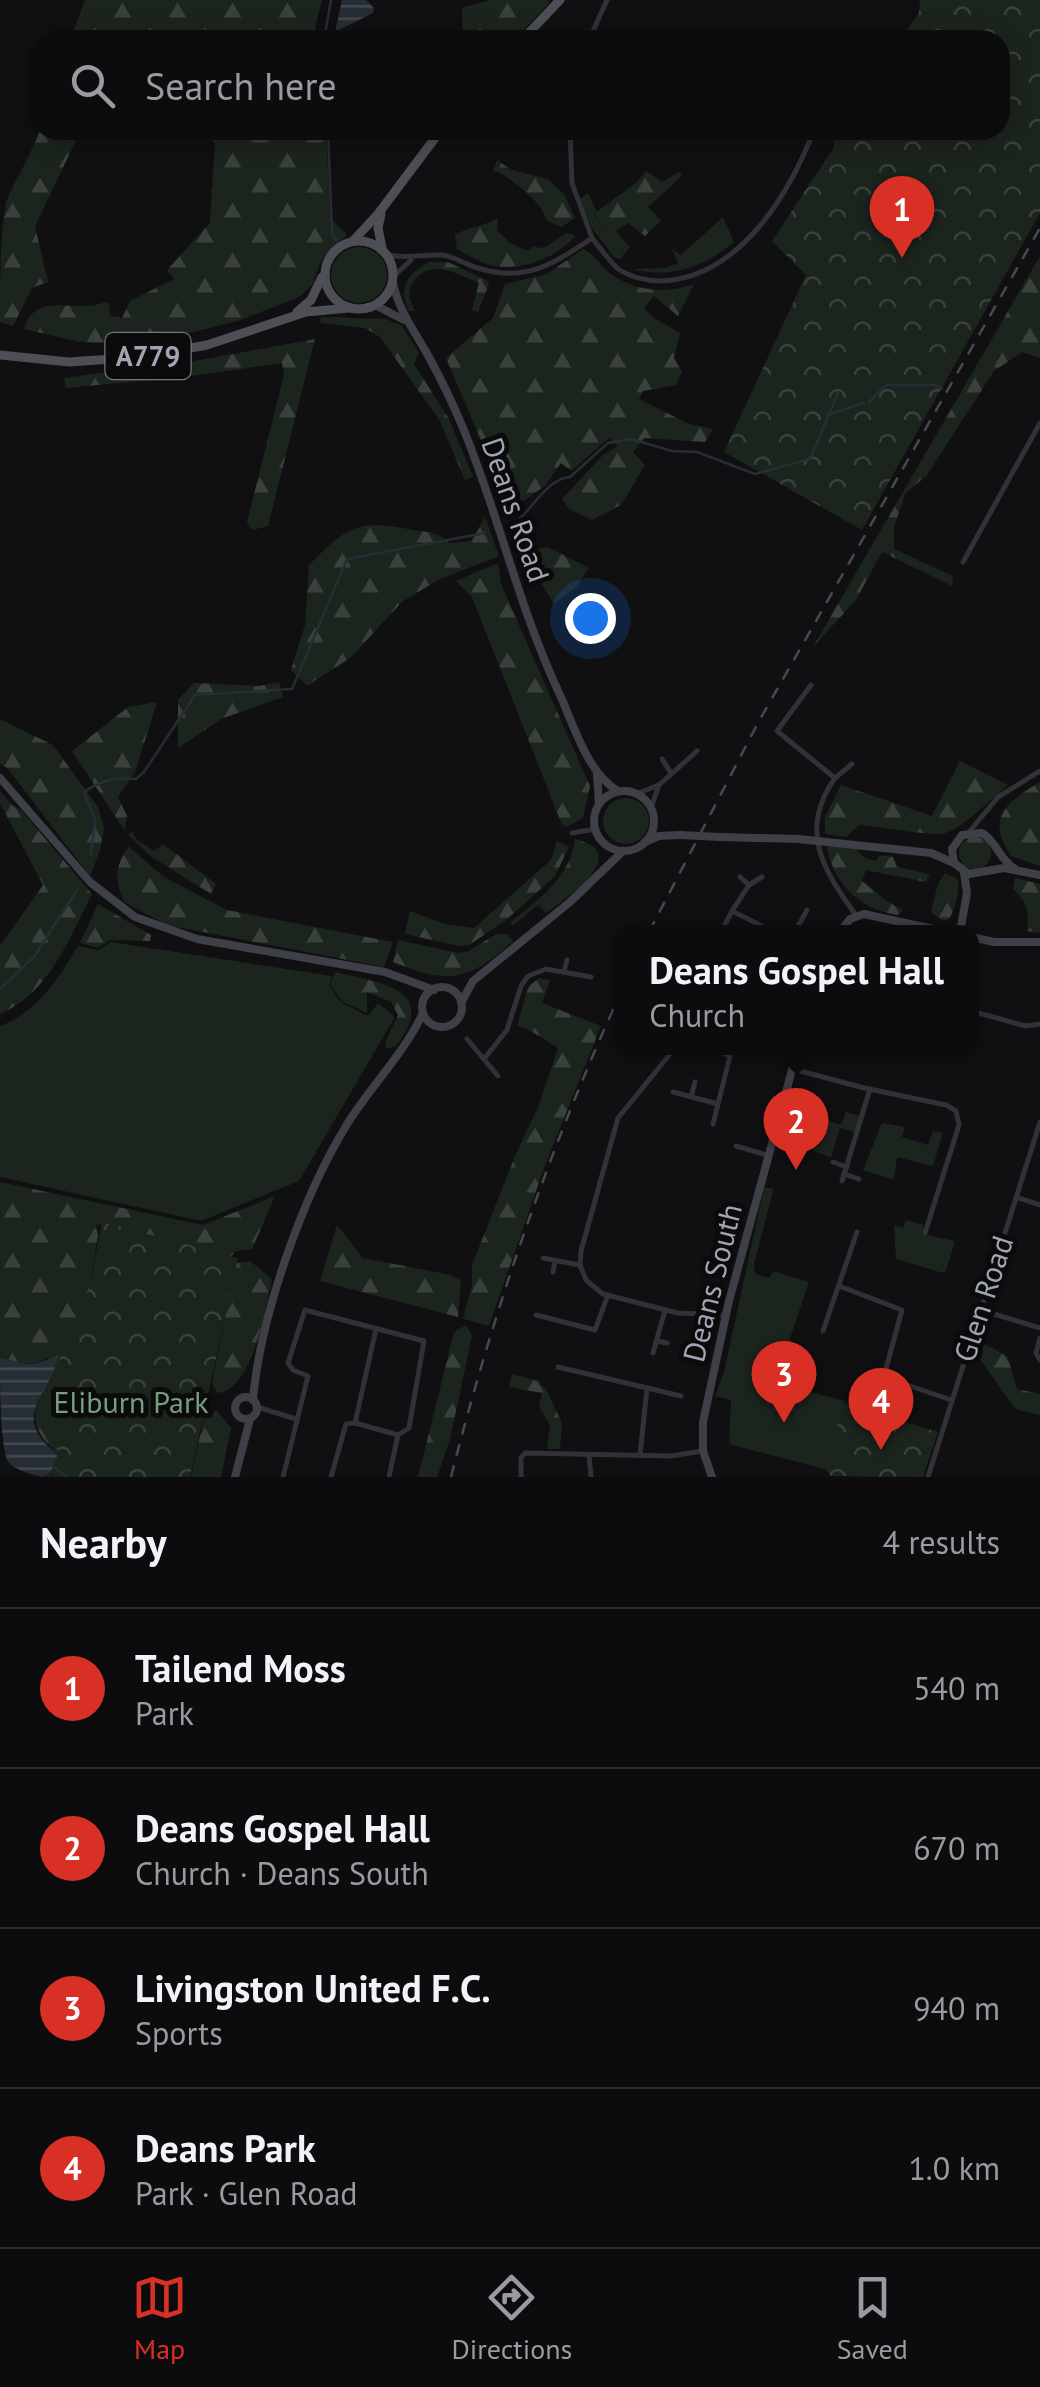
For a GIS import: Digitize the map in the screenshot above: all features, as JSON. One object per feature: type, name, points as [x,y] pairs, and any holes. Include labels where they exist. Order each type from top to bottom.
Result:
[{"type":"main road","points":[[532,30],[560,0]]},
{"type":"main road","points":[[290,316],[311,300],[331,256],[351,242],[383,206],[433,140]]},
{"type":"main road","points":[[375,305],[386,296],[393,280],[378,228],[383,206]]},
{"type":"main road","points":[[351,242],[367,241],[385,252]]},
{"type":"main road","points":[[324,270],[326,290],[348,308]]},
{"type":"main road","name":"A779","points":[[0,355],[69,362],[140,357],[207,345],[290,316],[375,305]]},
{"type":"street","points":[[593,30],[606,0]]},
{"type":"street","points":[[570,140],[572,183],[592,238],[618,268],[637,278],[677,280],[697,275],[742,244],[768,215],[793,177],[810,140]]},
{"type":"street","points":[[385,252],[414,258],[444,255],[500,274],[529,274],[558,262],[592,238]]},
{"type":"street","points":[[393,280],[414,258]]},
{"type":"street","name":"Deans Road","points":[[393,280],[408,322],[461,423],[486,486],[526,610],[557,689],[596,771],[599,804]]},
{"type":"street","points":[[375,305],[408,322]]},
{"type":"street","points":[[963,562],[1040,424]]},
{"type":"street","points":[[811,685],[778,731],[835,778]]},
{"type":"street","points":[[622,851],[609,847],[595,829],[594,816],[599,804],[618,792],[636,794],[659,785],[697,751]]},
{"type":"street","points":[[662,759],[671,773]]},
{"type":"street","points":[[852,764],[826,790],[815,827],[820,859],[856,916]]},
{"type":"street","name":"Deans Road","points":[[596,771],[618,792]]},
{"type":"street","points":[[954,863],[955,842],[969,832],[998,796],[1040,771]]},
{"type":"street","points":[[0,778],[90,882],[135,916],[169,931],[385,972],[434,990],[473,981]]},
{"type":"street","points":[[645,842],[653,825],[659,785]]},
{"type":"street","points":[[636,794],[676,834]]},
{"type":"street","points":[[985,834],[986,813]]},
{"type":"street","points":[[572,833],[595,829]]},
{"type":"street","points":[[969,832],[985,834],[993,841],[996,852],[1016,869]]},
{"type":"street","points":[[413,1035],[432,1025],[446,1028],[454,1023],[473,981],[562,909],[622,851],[645,842],[676,834],[798,839],[931,853],[952,849]]},
{"type":"street","points":[[600,874],[609,847]]},
{"type":"street","points":[[990,869],[996,852]]},
{"type":"street","points":[[931,853],[976,875]]},
{"type":"street","points":[[961,925],[967,892],[976,875],[990,869],[1016,869],[1040,875]]},
{"type":"street","points":[[964,871],[967,892]]},
{"type":"street","points":[[740,877],[749,885]]},
{"type":"street","points":[[724,925],[749,885],[762,877]]},
{"type":"street","points":[[799,925],[807,910]]},
{"type":"street","points":[[732,911],[760,925]]},
{"type":"street","points":[[847,925],[856,916],[914,925]]},
{"type":"street","points":[[979,939],[1040,942]]},
{"type":"street","points":[[564,972],[567,960]]},
{"type":"street","points":[[484,1059],[507,1030],[528,976],[546,969],[590,976]]},
{"type":"street","points":[[404,979],[432,1025]]},
{"type":"street","points":[[447,988],[461,1002]]},
{"type":"street","points":[[235,1477],[242,1441],[254,1412],[256,1374],[287,1258],[325,1164],[366,1094],[413,1035],[434,990]]},
{"type":"street","points":[[979,1013],[1026,1026],[1040,1024]]},
{"type":"street","points":[[467,1039],[498,1076]]},
{"type":"street","points":[[669,1055],[618,1118],[580,1265],[590,1285],[608,1295],[665,1310],[726,1316]]},
{"type":"street","points":[[713,1124],[728,1055]]},
{"type":"street","name":"Deans South","points":[[712,1477],[703,1451],[703,1422],[726,1316],[796,1055]]},
{"type":"street","points":[[792,1069],[946,1105],[959,1117],[925,1233]]},
{"type":"street","points":[[690,1097],[695,1082]]},
{"type":"street","points":[[844,1174],[870,1090]]},
{"type":"street","points":[[672,1092],[718,1104]]},
{"type":"street","name":"Glen Road","points":[[928,1477],[1040,1122]]},
{"type":"street","points":[[736,1146],[769,1156]]},
{"type":"street","points":[[833,1162],[844,1174],[859,1179]]},
{"type":"street","points":[[1016,1198],[1040,1205]]},
{"type":"street","points":[[823,1332],[857,1232]]},
{"type":"street","points":[[544,1258],[580,1265]]},
{"type":"street","points":[[553,1272],[555,1262]]},
{"type":"street","points":[[838,1286],[902,1310],[886,1378],[951,1400]]},
{"type":"street","points":[[536,1316],[595,1330],[608,1295]]},
{"type":"street","points":[[653,1353],[665,1310]]},
{"type":"street","points":[[981,1310],[1040,1328]]},
{"type":"street","points":[[283,1477],[308,1376],[293,1370],[288,1363],[303,1312],[422,1339],[426,1345],[408,1428],[398,1436],[390,1477]]},
{"type":"street","points":[[548,1328],[550,1319]]},
{"type":"street","points":[[354,1423],[377,1328]]},
{"type":"street","points":[[1040,1338],[1036,1352],[1040,1360]]},
{"type":"street","points":[[657,1340],[667,1344]]},
{"type":"street","points":[[558,1368],[681,1396]]},
{"type":"street","points":[[256,1374],[234,1408],[296,1419]]},
{"type":"street","points":[[640,1455],[647,1388]]},
{"type":"street","points":[[242,1397],[254,1412]]},
{"type":"street","points":[[331,1477],[343,1426],[354,1423],[398,1436]]},
{"type":"street","points":[[521,1477],[523,1454],[671,1456],[703,1451]]},
{"type":"street","points":[[589,1454],[591,1477]]},
{"type":"green space","points":[[85,0],[322,0],[314,30],[74,30]]},
{"type":"green space","points":[[490,0],[550,2],[523,30],[463,30],[462,8]]},
{"type":"green space","points":[[920,0],[1040,0],[1040,213],[862,530],[724,452],[806,275],[772,241],[834,147],[834,140],[1010,140],[1010,30],[907,30],[919,12]]},
{"type":"green space","points":[[36,140],[76,140],[35,226],[48,282],[32,288],[13,326],[0,322],[4,216],[6,202]]},
{"type":"green space","points":[[212,140],[326,140],[330,217],[347,235],[322,259],[312,284],[301,296],[238,321],[143,344],[80,342],[24,329],[36,311],[54,305],[109,303],[110,316],[122,318],[130,301],[174,279],[167,270],[210,223],[215,143]]},
{"type":"green space","points":[[497,160],[512,170],[548,179],[564,194],[575,218],[561,227],[546,220],[527,193],[493,171]]},
{"type":"green space","points":[[646,171],[662,182],[679,172],[682,176],[648,207],[661,221],[645,236],[628,223],[616,231],[627,244],[620,252],[594,214]]},
{"type":"green space","points":[[588,193],[597,212],[594,215],[621,252],[627,244],[630,247],[621,259],[614,257],[593,230],[580,199]]},
{"type":"green space","points":[[723,217],[734,242],[711,258],[687,269],[661,273],[633,269],[665,268],[678,263],[672,249],[681,255]]},
{"type":"green space","points":[[498,218],[497,230],[510,243],[527,251],[544,248],[567,233],[575,236],[546,258],[511,267],[487,264],[457,249],[455,234]]},
{"type":"green space","points":[[359,247],[379,255],[387,275],[379,295],[359,303],[339,295],[331,275],[339,255]]},
{"type":"green space","points":[[583,249],[616,278],[637,287],[660,290],[694,284],[678,316],[654,296],[644,308],[680,333],[674,358],[682,372],[676,385],[643,391],[639,399],[689,424],[713,429],[705,442],[644,438],[633,452],[645,465],[621,505],[592,520],[569,509],[562,499],[603,455],[618,446],[609,438],[571,471],[561,463],[545,486],[520,503],[502,490],[446,358],[493,318],[505,284],[547,274]]},
{"type":"green space","points":[[1040,256],[1040,358],[1022,352],[994,371],[927,475],[905,494],[894,527],[894,549],[953,576],[952,586],[882,552],[856,600],[813,647]]},
{"type":"green space","points":[[430,262],[448,262],[486,280],[489,284],[478,312],[472,310],[479,283],[435,269],[420,274],[413,282],[409,293],[415,311],[409,311],[404,295],[407,282],[415,271]]},
{"type":"green space","points":[[321,317],[386,319],[402,326],[419,353],[414,364],[449,419],[473,477],[465,480],[440,421],[380,337],[365,328],[320,323]]},
{"type":"green space","points":[[315,339],[268,526],[252,530],[247,522],[284,375],[282,363],[170,379],[178,364]]},
{"type":"green space","points":[[139,368],[156,371],[151,380],[66,388],[64,378]]},
{"type":"green space","points":[[485,517],[499,556],[438,580],[403,601],[350,658],[307,686],[291,670],[305,625],[309,565],[334,541],[355,528],[379,525],[429,532],[450,543],[471,541]]},
{"type":"green space","points":[[548,547],[589,568],[576,587],[554,604],[534,571],[535,549]]},
{"type":"green space","points":[[498,563],[501,584],[590,786],[583,818],[567,827],[562,825],[472,597],[456,581]]},
{"type":"green space","points":[[279,682],[283,697],[221,719],[178,748],[178,700],[194,683],[259,686]]},
{"type":"green space","points":[[157,702],[135,772],[118,797],[127,816],[125,831],[72,751],[128,707]]},
{"type":"green space","points":[[0,719],[53,745],[98,807],[104,828],[90,876],[0,763]]},
{"type":"green space","points":[[960,761],[1008,785],[952,830],[928,834],[859,825],[846,837],[825,834],[825,817],[841,785],[932,816]]},
{"type":"green space","points":[[1040,782],[1040,866],[1011,856],[1003,842],[1000,821],[1009,804]]},
{"type":"green space","points":[[0,791],[22,811],[92,894],[45,979],[17,1005],[0,1014],[0,946],[43,885],[0,803]]},
{"type":"green space","points":[[626,798],[642,805],[649,821],[642,837],[626,844],[610,837],[603,821],[610,805]]},
{"type":"green space","points":[[132,831],[137,840],[154,851],[163,844],[216,884],[211,894],[152,857],[128,835]]},
{"type":"green space","points":[[975,837],[986,842],[991,853],[986,864],[975,869],[964,864],[959,853],[964,842]]},
{"type":"green space","points":[[575,839],[592,846],[598,854],[590,876],[546,913],[538,905],[512,926],[511,922],[560,876]]},
{"type":"green space","points":[[557,841],[569,847],[555,876],[505,921],[469,945],[405,934],[410,911],[445,924],[474,928],[551,860]]},
{"type":"green space","points":[[827,846],[856,849],[863,857],[876,861],[880,855],[893,857],[897,867],[930,874],[926,882],[866,870],[862,881],[903,910],[898,915],[884,912],[860,901],[842,883]]},
{"type":"green space","points":[[129,847],[164,877],[227,910],[393,942],[384,967],[167,925],[124,902],[118,874]]},
{"type":"green space","points":[[945,873],[958,879],[958,889],[949,919],[943,921],[931,912]]},
{"type":"green space","points":[[1015,878],[1040,884],[1040,933],[1027,931],[1026,908],[1013,889]]},
{"type":"green space","points":[[98,904],[151,935],[150,941],[110,940],[98,948],[80,943]]},
{"type":"green space","points":[[496,934],[507,934],[513,941],[484,964],[458,975],[429,974],[393,962],[398,940],[458,953],[467,952]]},
{"type":"green space","points":[[111,942],[332,976],[329,986],[341,1002],[368,1016],[378,1003],[395,1017],[299,1181],[201,1221],[0,1177],[0,1026],[36,1003],[78,946],[99,950]]},
{"type":"green space","points":[[335,972],[386,985],[408,1000],[408,1027],[396,1046],[386,1049],[398,1015],[391,1002],[367,992],[367,1013],[343,1002],[330,985]]},
{"type":"green space","points":[[539,978],[550,980],[542,1003],[601,1026],[544,1168],[489,1326],[463,1319],[472,1285],[472,1265],[539,1105],[558,1048],[517,1026],[528,987]]},
{"type":"green space","points":[[846,1112],[860,1116],[855,1132],[840,1128],[831,1157],[813,1151],[821,1118],[841,1125]]},
{"type":"green space","points":[[882,1123],[905,1127],[902,1137],[928,1145],[933,1131],[943,1133],[933,1166],[897,1157],[894,1180],[863,1170]]},
{"type":"green space","points":[[0,1182],[203,1225],[275,1196],[252,1249],[236,1251],[230,1258],[108,1224],[96,1225],[98,1235],[56,1477],[44,1477],[51,1474],[53,1449],[37,1428],[35,1418],[39,1397],[57,1365],[47,1358],[33,1365],[0,1358]]},
{"type":"green space","points":[[764,1188],[773,1191],[754,1264],[755,1274],[770,1278],[773,1271],[809,1282],[775,1383],[845,1401],[825,1469],[732,1445],[731,1400],[715,1396],[724,1372]]},
{"type":"green space","points":[[906,1220],[924,1225],[922,1234],[955,1241],[946,1271],[896,1259],[894,1225],[903,1228]]},
{"type":"green space","name":"Eliburn Park","points":[[102,1222],[238,1258],[190,1477],[54,1477],[61,1457],[35,1408],[63,1352],[77,1353]]},
{"type":"green space","points":[[337,1225],[363,1258],[451,1275],[461,1281],[458,1317],[320,1281]]},
{"type":"green space","points":[[250,1261],[272,1279],[261,1327],[240,1378],[229,1389],[217,1393],[212,1383],[236,1263]]},
{"type":"green space","points":[[466,1325],[472,1336],[450,1439],[437,1477],[418,1477],[454,1332]]},
{"type":"green space","points":[[978,1340],[1008,1357],[1017,1389],[1040,1394],[1040,1415],[1015,1409],[975,1352]]},
{"type":"green space","points":[[512,1374],[538,1381],[546,1389],[562,1423],[560,1449],[547,1449],[550,1425],[539,1406],[542,1393],[509,1387]]},
{"type":"green space","points":[[844,1403],[938,1432],[923,1477],[831,1476],[825,1469]]},
{"type":"green space","points":[[217,1411],[231,1428],[221,1477],[191,1477],[205,1412]]},
{"type":"shaded area","points":[[342,0],[366,0],[374,8],[373,13],[335,30]]},
{"type":"shaded area","points":[[58,1356],[34,1416],[41,1438],[57,1456],[50,1474],[42,1477],[18,1469],[7,1460],[0,1358],[32,1365]]},
{"type":"waterway","points":[[326,30],[331,0]]},
{"type":"waterway","points":[[328,140],[332,233],[336,240]]},
{"type":"waterway","points":[[869,402],[886,385],[942,388]]},
{"type":"waterway","points":[[518,520],[549,487],[570,477],[608,443],[631,439],[672,451],[697,452],[755,474],[810,459],[838,393]]},
{"type":"waterway","points":[[827,415],[864,403]]},
{"type":"waterway","points":[[91,855],[95,820],[84,792],[108,780],[136,779],[195,695],[292,689],[347,559],[485,533]]},
{"type":"waterway","points":[[0,989],[34,957],[77,890]]},
{"type":"waterway","points":[[55,1468],[67,1477]]},
{"type":"railway","points":[[653,925],[759,721],[1040,228]]},
{"type":"railway","points":[[451,1477],[485,1353],[525,1230],[614,1008]]},
{"type":"place","name":"Tailend Moss","points":[[902,258]]},
{"type":"place","name":"Deans Gospel Hall","points":[[796,1170]]},
{"type":"place","name":"Livingston United F.C.","points":[[784,1423]]},
{"type":"place","name":"Deans Park","points":[[881,1450]]}]
